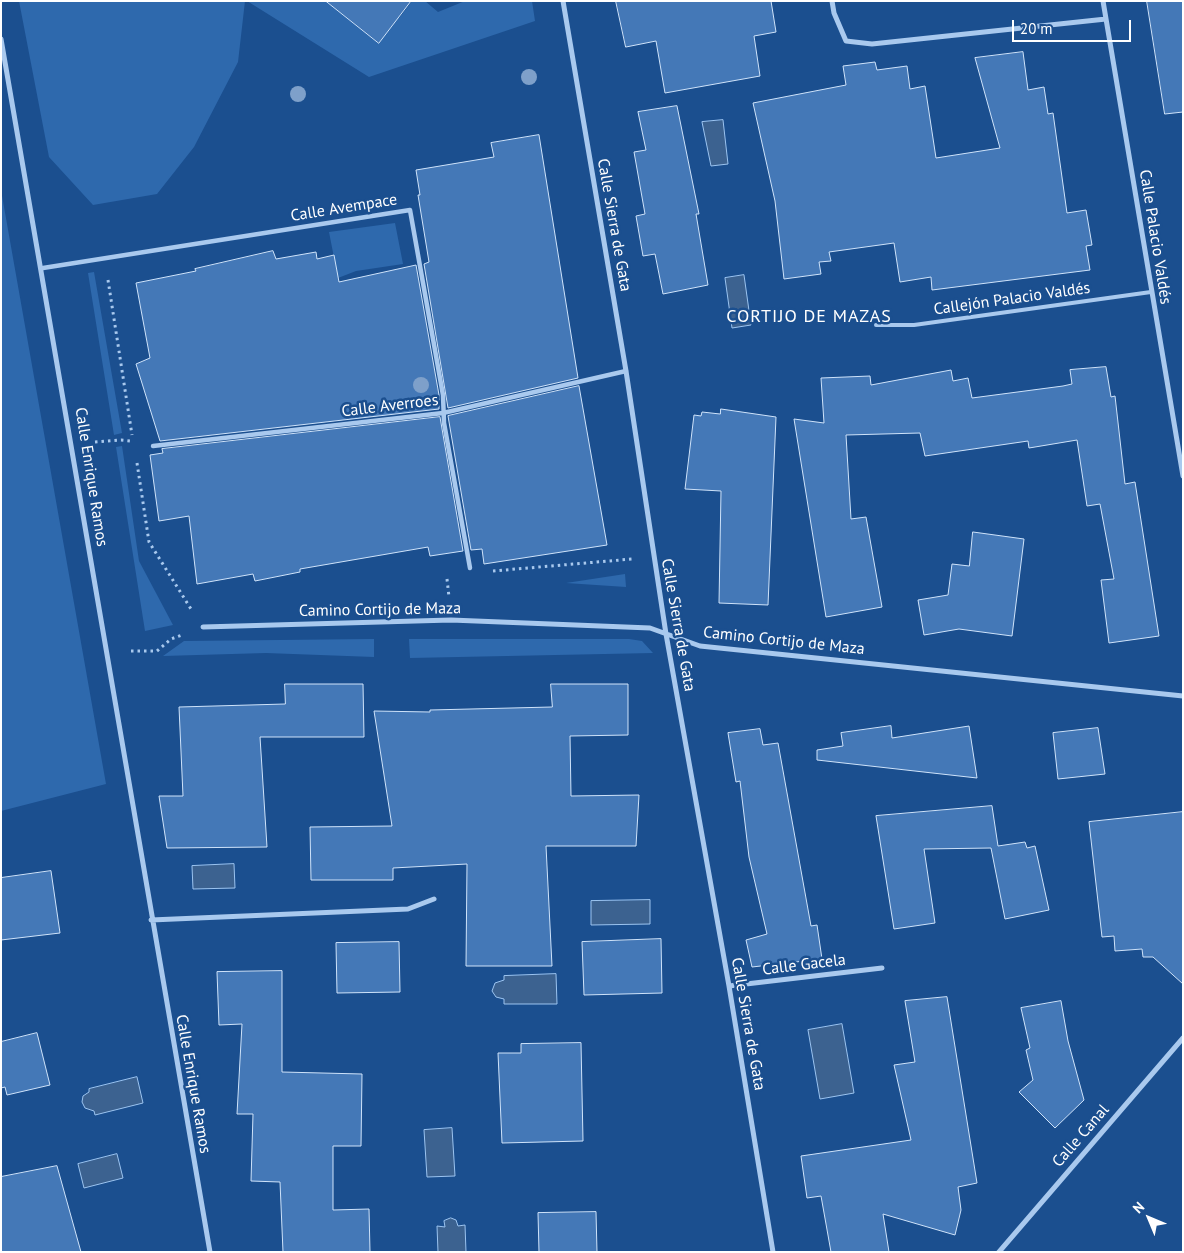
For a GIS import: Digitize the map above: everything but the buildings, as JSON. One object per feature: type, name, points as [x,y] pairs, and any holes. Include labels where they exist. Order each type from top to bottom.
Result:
[{"type":"street","name":"Calle Sierra de Gata","points":[[563,1],[626,371],[666,634],[729,986],[773,1252]]},
{"type":"street","points":[[832,1],[834,13],[846,41],[872,44],[1106,19]]},
{"type":"street","name":"Calle Palacio Valdés","points":[[1103,1],[1183,476]]},
{"type":"street","name":"Calle Enrique Ramos","points":[[1,39],[43,268],[73,443],[105,650],[210,1252]]},
{"type":"street","name":"Calle Avempace","points":[[43,268],[410,210],[443,394],[443,412],[470,568]]},
{"type":"street","name":"Calle Averroes","points":[[153,446],[443,412],[626,371]]},
{"type":"street","name":"Camino Cortijo de Maza","points":[[203,627],[451,620],[650,628],[700,646],[1183,696]]},
{"type":"street","points":[[151,920],[408,909],[434,899]]},
{"type":"street","name":"Calle Gacela","points":[[729,986],[882,968]]},
{"type":"street","name":"Calle Canal","points":[[999,1252],[1183,1038]]},
{"type":"lane","name":"Callejón Palacio Valdés","points":[[876,325],[914,325],[1151,292]]},
{"type":"path","points":[[115,441],[121,440]]},
{"type":"path","points":[[451,620],[447,570],[470,568],[485,572],[654,557]]},
{"type":"path","points":[[105,650],[157,651],[177,637]]},
{"type":"shaded area","points":[[19,1],[245,1],[238,62],[194,147],[157,194],[93,205],[49,157]]},
{"type":"shaded area","points":[[247,1],[350,1],[340,12],[379,43],[394,24],[385,16],[389,11],[399,18],[412,1],[425,1],[438,12],[465,1],[532,1],[535,21],[369,77]]},
{"type":"shaded area","points":[[723,120],[728,164],[711,166],[702,122]]},
{"type":"shaded area","points":[[1,190],[106,784],[1,811]]},
{"type":"shaded area","points":[[395,223],[403,264],[356,271],[338,278],[329,232]]},
{"type":"shaded area","points":[[94,272],[122,433],[114,435],[88,273]]},
{"type":"shaded area","points":[[744,275],[751,325],[732,328],[725,278]]},
{"type":"shaded area","points":[[122,446],[139,561],[173,625],[145,631],[116,447]]},
{"type":"shaded area","points":[[625,574],[626,587],[566,583]]},
{"type":"shaded area","points":[[374,639],[374,657],[266,653],[163,656],[184,641]]},
{"type":"shaded area","points":[[409,639],[629,639],[642,641],[653,653],[410,658]]},
{"type":"shaded area","points":[[234,864],[235,888],[193,889],[192,866]]},
{"type":"shaded area","points":[[650,900],[650,924],[591,925],[591,901]]},
{"type":"shaded area","points":[[556,974],[557,1004],[504,1004],[504,999],[496,997],[492,991],[495,983],[504,980],[504,976]]},
{"type":"shaded area","points":[[842,1024],[854,1093],[820,1099],[808,1030]]},
{"type":"shaded area","points":[[137,1077],[143,1103],[95,1115],[94,1111],[85,1108],[82,1102],[83,1096],[89,1092],[89,1089]]},
{"type":"shaded area","points":[[452,1128],[455,1176],[427,1177],[424,1130]]},
{"type":"shaded area","points":[[117,1154],[123,1178],[84,1188],[78,1164]]},
{"type":"shaded area","points":[[451,1218],[456,1220],[458,1226],[465,1225],[466,1252],[438,1252],[437,1226],[445,1227],[444,1221]]},
{"type":"district","name":"CORTIJO DE MAZAS","points":[[809,317]]}]
